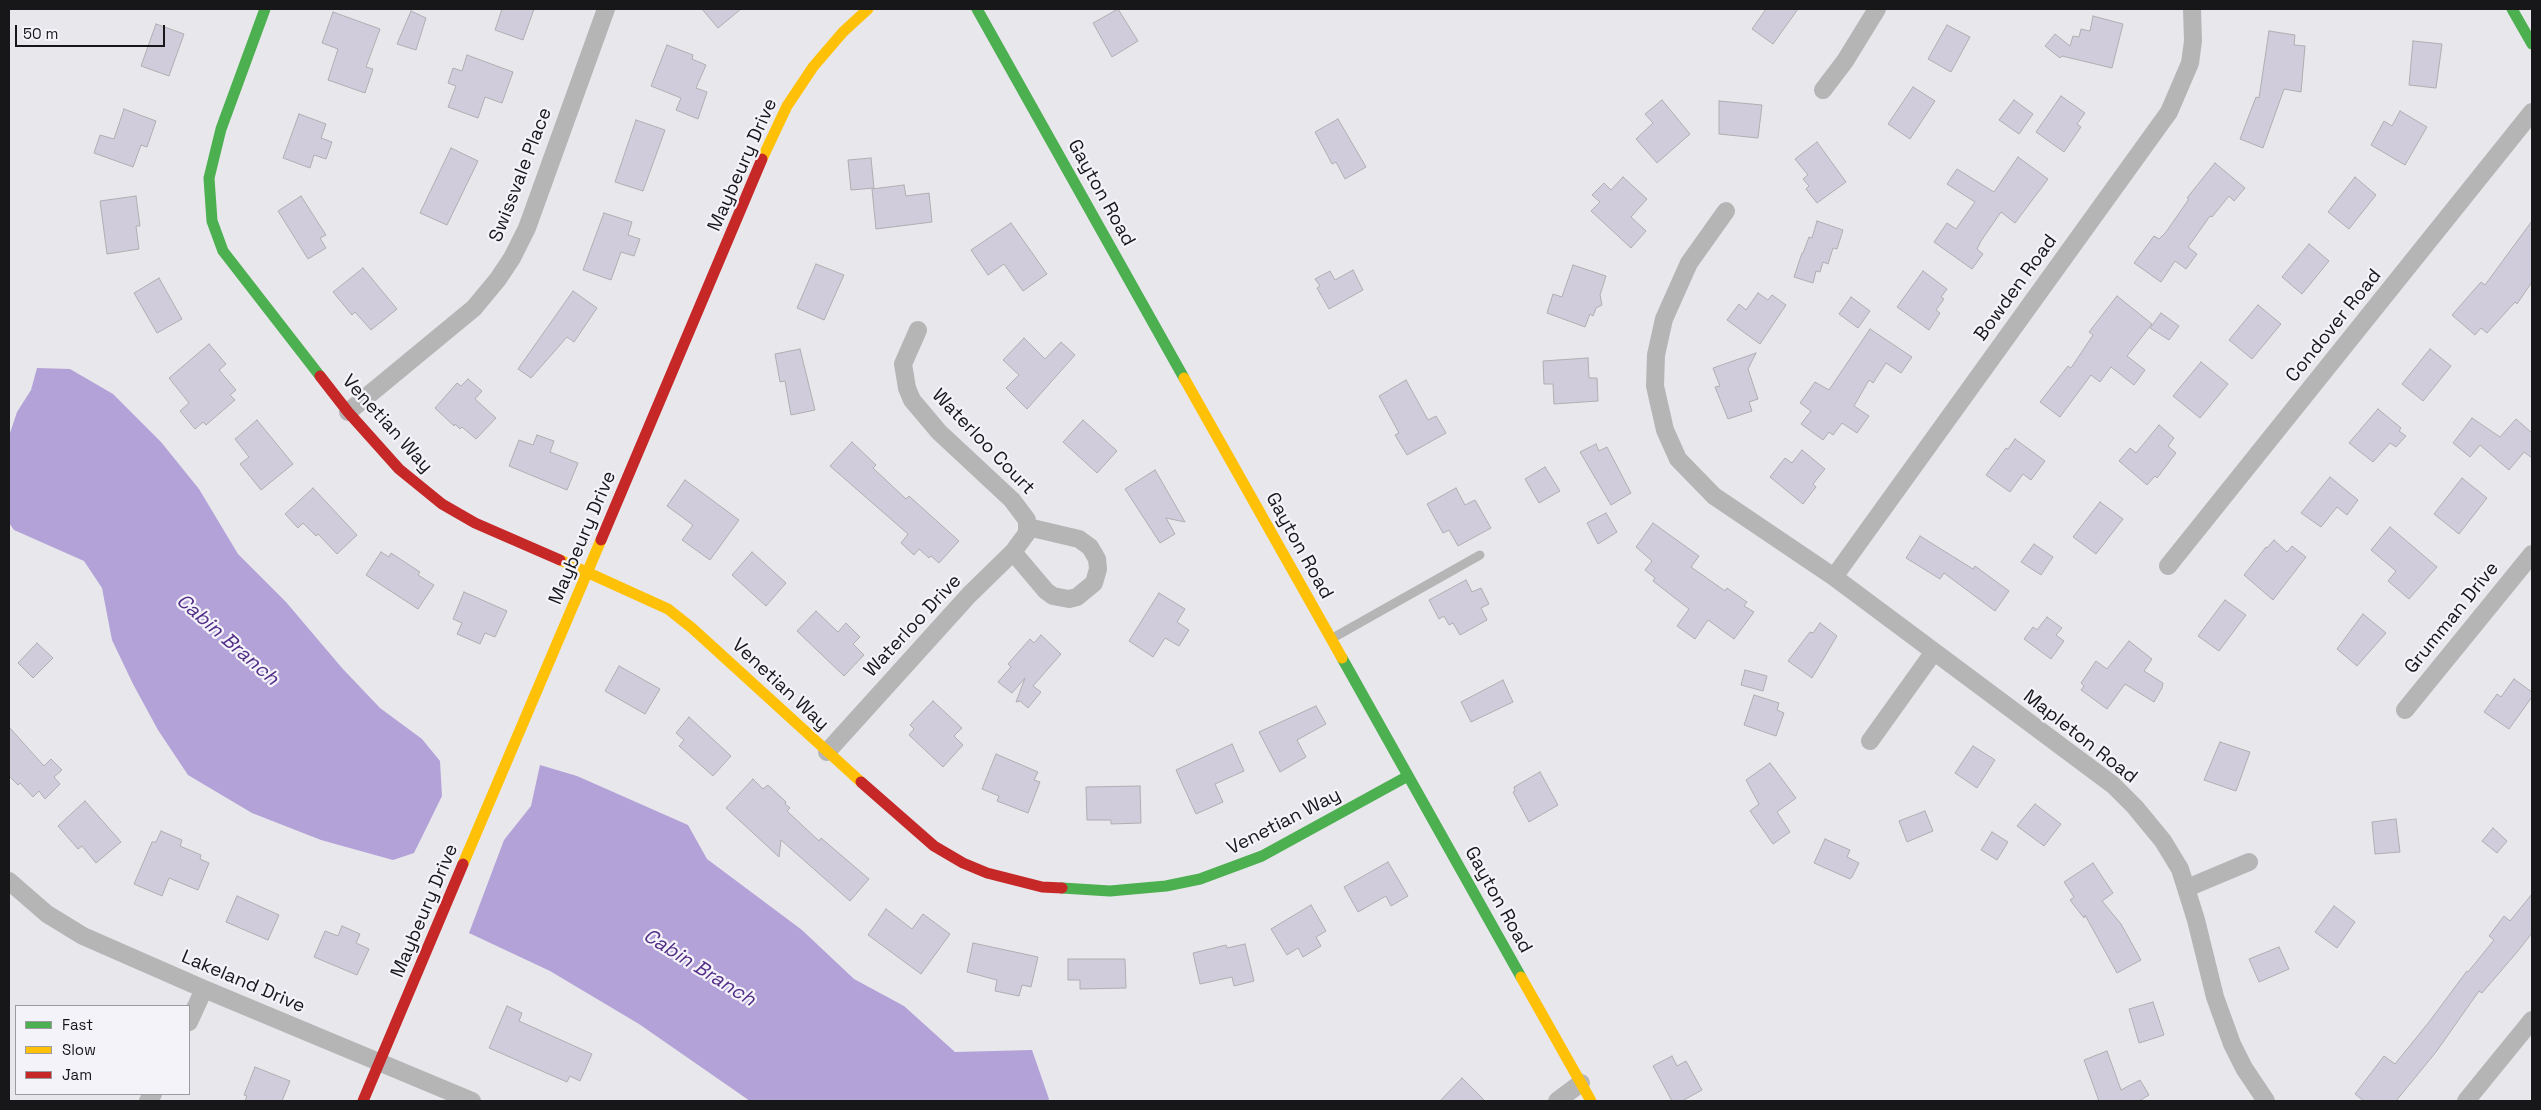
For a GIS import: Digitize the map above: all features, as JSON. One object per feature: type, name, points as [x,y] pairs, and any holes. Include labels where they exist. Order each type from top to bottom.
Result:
[{"type":"street","name":"Venetian Way","points":[[265,9],[221,129],[209,178],[209,204],[218,240],[223,251],[348,412],[399,470],[442,504],[475,523],[638,593],[668,609],[692,628],[900,818],[934,846],[963,863],[1017,882],[1080,891],[1110,891],[1166,886],[1200,879],[1233,869],[1262,856],[1408,776]]},
{"type":"street","name":"Swissvale Place","points":[[348,412],[474,308],[498,279],[512,258],[526,228],[606,9]]},
{"type":"street","name":"Maybeury Drive","points":[[363,1101],[779,122],[813,67],[843,32],[868,9]]},
{"type":"street","name":"Gayton Road","points":[[977,9],[1591,1101]]},
{"type":"street","points":[[1823,90],[1845,61],[1877,9]]},
{"type":"street","name":"Bowden Road","points":[[1834,577],[2170,112],[2190,63],[2193,41],[2192,9]]},
{"type":"street","points":[[2512,9],[2532,44]]},
{"type":"street","name":"Condover Road","points":[[2168,566],[2532,112]]},
{"type":"street","name":"Mapleton Road","points":[[1726,211],[1689,263],[1664,319],[1656,354],[1655,386],[1665,430],[1678,459],[1714,496],[1834,577],[2113,785],[2135,807],[2163,841],[2180,869],[2187,888],[2216,997],[2232,1044],[2244,1068],[2266,1101]]},
{"type":"street","name":"Waterloo Court","points":[[918,330],[903,364],[907,388],[912,400],[939,432],[1012,500],[1024,514],[1028,527]]},
{"type":"street","points":[[1013,552],[1052,596],[1069,599],[1077,597],[1094,583],[1098,569],[1097,559],[1090,547],[1079,539],[1028,527]]},
{"type":"street","name":"Waterloo Drive","points":[[827,752],[969,595],[1024,540],[1028,527]]},
{"type":"street","name":"Grumman Drive","points":[[2405,710],[2532,554]]},
{"type":"street","points":[[1870,741],[1934,653]]},
{"type":"street","points":[[2187,888],[2249,862]]},
{"type":"street","name":"Lakeland Drive","points":[[9,881],[48,914],[83,936],[204,990],[472,1101]]},
{"type":"street","points":[[190,1020],[204,990]]},
{"type":"street","points":[[2466,1101],[2532,1020]]},
{"type":"street","points":[[1557,1101],[1581,1083]]},
{"type":"lane","points":[[1331,639],[1480,555]]},
{"type":"water","name":"Cabin Branch","points":[[37,368],[70,369],[113,394],[161,442],[199,489],[238,554],[286,602],[342,668],[380,708],[422,739],[440,761],[442,796],[414,853],[393,860],[321,840],[252,813],[188,775],[158,730],[133,684],[112,640],[102,588],[84,561],[14,530],[9,523],[9,436],[17,412],[31,390]]},
{"type":"water","name":"Cabin Branch","points":[[540,765],[577,776],[688,825],[707,859],[802,930],[854,979],[904,1006],[955,1052],[1032,1050],[1049,1099],[1048,1101],[750,1101],[639,1024],[550,971],[469,933],[504,840],[531,806]]},
{"type":"building","points":[[502,9],[534,9],[523,40],[495,30]]},
{"type":"building","points":[[702,9],[741,9],[718,28]]},
{"type":"building","points":[[1118,9],[1138,41],[1112,57],[1093,23]]},
{"type":"building","points":[[1766,9],[1798,9],[1773,44],[1752,29]]},
{"type":"building","points":[[411,11],[426,18],[416,50],[397,44]]},
{"type":"building","points":[[333,12],[380,29],[366,67],[373,69],[365,93],[328,80],[338,49],[322,43]]},
{"type":"building","points":[[2093,16],[2123,24],[2112,68],[2062,56],[2060,58],[2045,46],[2055,34],[2070,46],[2073,36],[2079,37],[2081,29],[2090,31]]},
{"type":"building","points":[[156,24],[184,34],[169,76],[141,66]]},
{"type":"building","points":[[1947,25],[1970,37],[1951,72],[1928,59]]},
{"type":"building","points":[[2269,31],[2295,35],[2294,45],[2305,46],[2301,92],[2284,89],[2263,148],[2240,139],[2256,97],[2259,98]]},
{"type":"building","points":[[2413,41],[2442,44],[2436,88],[2409,85]]},
{"type":"building","points":[[667,45],[693,55],[692,59],[706,65],[696,88],[707,92],[698,119],[676,110],[681,98],[651,86]]},
{"type":"building","points":[[467,55],[513,72],[502,103],[485,97],[478,118],[448,107],[456,86],[448,83],[453,68],[462,71]]},
{"type":"building","points":[[1913,87],[1935,101],[1910,139],[1888,124]]},
{"type":"building","points":[[2061,96],[2085,113],[2077,124],[2081,127],[2064,152],[2036,132]]},
{"type":"building","points":[[1662,100],[1690,134],[1657,163],[1636,139],[1653,123],[1645,114]]},
{"type":"building","points":[[2014,100],[2033,114],[2019,134],[1999,120]]},
{"type":"building","points":[[1719,101],[1762,105],[1758,138],[1719,134]]},
{"type":"building","points":[[124,109],[156,121],[147,147],[141,145],[133,167],[94,153],[100,135],[114,139]]},
{"type":"building","points":[[2400,111],[2427,127],[2405,165],[2371,145],[2384,121],[2392,126]]},
{"type":"building","points":[[299,114],[326,124],[321,138],[332,142],[326,159],[314,155],[310,168],[283,158]]},
{"type":"building","points":[[1338,119],[1366,167],[1345,179],[1336,162],[1332,164],[1315,132]]},
{"type":"building","points":[[636,120],[665,130],[643,191],[615,182]]},
{"type":"building","points":[[1817,142],[1846,182],[1817,203],[1806,189],[1809,186],[1803,179],[1808,175],[1795,159]]},
{"type":"building","points":[[451,148],[478,161],[447,225],[420,213]]},
{"type":"building","points":[[2018,157],[2048,179],[2015,223],[2001,212],[1981,241],[1977,249],[1983,254],[1972,269],[1934,242],[1947,223],[1956,229],[1975,202],[1947,184],[1957,169],[1994,192]]},
{"type":"building","points":[[871,158],[874,188],[851,190],[848,160]]},
{"type":"building","points":[[2215,163],[2245,188],[2234,201],[2229,196],[2212,217],[2210,216],[2188,247],[2197,254],[2186,269],[2175,261],[2161,282],[2134,263],[2154,236],[2159,239],[2166,232],[2189,199],[2187,198]]},
{"type":"building","points":[[1623,177],[1647,199],[1631,217],[1646,231],[1631,248],[1591,211],[1600,202],[1592,195],[1604,183],[1611,190]]},
{"type":"building","points":[[2355,177],[2376,195],[2349,229],[2328,212]]},
{"type":"building","points":[[904,185],[906,196],[929,193],[932,222],[876,229],[872,189]]},
{"type":"building","points":[[136,196],[140,226],[136,226],[139,249],[107,254],[100,201]]},
{"type":"building","points":[[301,196],[326,235],[320,238],[326,248],[308,259],[278,211]]},
{"type":"building","points":[[604,213],[632,222],[628,235],[640,239],[634,256],[621,252],[611,280],[583,270]]},
{"type":"building","points":[[1817,221],[1843,230],[1837,249],[1833,248],[1828,264],[1823,262],[1820,272],[1816,271],[1813,283],[1794,277],[1809,237],[1812,238]]},
{"type":"building","points":[[2532,221],[2532,282],[2517,304],[2515,302],[2487,333],[2481,328],[2475,335],[2452,315],[2481,282],[2485,285]]},
{"type":"building","points":[[1011,223],[1047,274],[1023,291],[1004,264],[988,275],[971,250]]},
{"type":"building","points":[[2309,244],[2329,261],[2302,294],[2282,277]]},
{"type":"building","points":[[816,264],[844,275],[824,320],[797,308]]},
{"type":"building","points":[[1573,265],[1606,276],[1600,295],[1602,305],[1596,308],[1593,316],[1590,314],[1585,327],[1547,313],[1553,294],[1562,297]]},
{"type":"building","points":[[363,268],[397,309],[371,330],[355,312],[352,315],[333,292]]},
{"type":"building","points":[[1353,270],[1363,290],[1329,309],[1317,288],[1320,286],[1315,279],[1330,271],[1335,280]]},
{"type":"building","points":[[1923,271],[1947,289],[1941,297],[1944,299],[1936,310],[1940,313],[1929,330],[1897,307]]},
{"type":"building","points":[[159,278],[182,319],[157,333],[134,293]]},
{"type":"building","points":[[573,291],[597,308],[574,342],[567,337],[531,378],[518,369]]},
{"type":"building","points":[[1758,293],[1768,300],[1772,295],[1786,305],[1760,344],[1727,320],[1739,304],[1746,310]]},
{"type":"building","points":[[2117,296],[2152,324],[2127,356],[2145,370],[2134,385],[2111,367],[2100,382],[2091,375],[2060,417],[2040,402],[2068,366],[2071,368],[2093,335],[2089,332]]},
{"type":"building","points":[[1851,297],[1870,311],[1858,328],[1839,314]]},
{"type":"building","points":[[2258,305],[2281,324],[2252,359],[2229,340]]},
{"type":"building","points":[[2161,313],[2179,326],[2169,340],[2150,328]]},
{"type":"building","points":[[1870,329],[1912,357],[1901,373],[1886,363],[1873,383],[1869,380],[1854,406],[1869,416],[1857,433],[1842,423],[1833,435],[1829,432],[1823,440],[1801,424],[1811,411],[1800,403],[1815,382],[1829,390]]},
{"type":"building","points":[[1024,338],[1045,359],[1061,342],[1075,355],[1027,409],[1006,388],[1019,375],[1003,360]]},
{"type":"building","points":[[209,344],[226,364],[219,370],[236,390],[230,395],[235,400],[206,425],[203,422],[195,429],[180,411],[189,403],[169,378]]},
{"type":"building","points":[[800,349],[815,410],[791,415],[785,381],[780,382],[775,354]]},
{"type":"building","points":[[2430,349],[2451,366],[2423,401],[2402,384]]},
{"type":"building","points":[[1756,353],[1748,369],[1758,399],[1749,402],[1752,411],[1728,419],[1715,387],[1720,386],[1713,368]]},
{"type":"building","points":[[1588,358],[1589,378],[1597,378],[1598,401],[1554,404],[1553,384],[1544,384],[1543,361]]},
{"type":"building","points":[[2201,362],[2228,384],[2200,418],[2173,396]]},
{"type":"building","points":[[468,379],[482,391],[475,399],[496,418],[476,439],[462,427],[460,429],[455,424],[454,426],[435,408],[457,383],[461,386]]},
{"type":"building","points":[[1406,380],[1428,420],[1436,416],[1446,433],[1407,455],[1395,435],[1399,433],[1379,396]]},
{"type":"building","points":[[2378,409],[2401,428],[2399,431],[2406,436],[2396,447],[2390,443],[2373,462],[2349,443]]},
{"type":"building","points":[[2472,418],[2500,437],[2516,419],[2532,433],[2532,458],[2524,452],[2509,470],[2480,445],[2470,457],[2453,443]]},
{"type":"building","points":[[257,420],[293,464],[261,490],[240,464],[249,457],[235,439]]},
{"type":"building","points":[[1083,420],[1117,451],[1097,473],[1063,442]]},
{"type":"building","points":[[2159,425],[2174,438],[2168,446],[2176,453],[2157,478],[2155,476],[2147,485],[2119,461],[2130,448],[2136,453]]},
{"type":"building","points":[[537,435],[554,441],[550,452],[578,463],[567,490],[509,466],[519,440],[533,445]]},
{"type":"building","points":[[2015,439],[2045,461],[2031,480],[2023,474],[2010,492],[1986,475]]},
{"type":"building","points":[[852,442],[876,465],[873,468],[906,499],[909,496],[959,541],[939,563],[931,556],[929,558],[919,549],[914,555],[901,543],[908,534],[830,466]]},
{"type":"building","points":[[1596,444],[1599,451],[1607,447],[1631,493],[1611,505],[1580,452]]},
{"type":"building","points":[[1802,450],[1825,469],[1813,484],[1816,487],[1803,504],[1770,477],[1785,458],[1792,463]]},
{"type":"building","points":[[1545,467],[1560,491],[1539,503],[1525,479]]},
{"type":"building","points":[[1155,470],[1185,522],[1166,518],[1175,534],[1160,543],[1125,489]]},
{"type":"building","points":[[2330,477],[2358,500],[2347,515],[2337,507],[2321,527],[2301,513]]},
{"type":"building","points":[[2462,478],[2487,498],[2459,534],[2434,514]]},
{"type":"building","points":[[685,480],[739,520],[710,560],[682,540],[693,525],[667,506]]},
{"type":"building","points":[[313,488],[357,535],[337,554],[318,534],[316,536],[303,523],[298,528],[285,514]]},
{"type":"building","points":[[1456,488],[1465,505],[1475,500],[1491,528],[1458,546],[1449,530],[1443,533],[1427,504]]},
{"type":"building","points":[[2100,502],[2123,519],[2096,554],[2073,537]]},
{"type":"building","points":[[1606,513],[1617,532],[1598,544],[1587,523]]},
{"type":"building","points":[[1653,523],[1699,556],[1691,567],[1725,591],[1727,588],[1747,602],[1744,606],[1754,612],[1734,639],[1708,620],[1695,639],[1677,626],[1689,609],[1653,581],[1655,578],[1645,570],[1652,561],[1636,547]]},
{"type":"building","points":[[2390,527],[2437,567],[2409,599],[2388,581],[2396,571],[2371,550]]},
{"type":"building","points":[[1920,536],[1973,569],[1975,566],[2009,591],[1995,611],[1944,573],[1940,579],[1906,558]]},
{"type":"building","points":[[2274,540],[2287,552],[2292,546],[2306,557],[2273,600],[2244,575],[2266,547]]},
{"type":"building","points":[[2034,544],[2053,557],[2041,575],[2021,562]]},
{"type":"building","points":[[381,552],[389,557],[391,553],[420,572],[418,575],[434,585],[418,609],[366,575]]},
{"type":"building","points":[[752,552],[786,583],[766,606],[732,575]]},
{"type":"building","points":[[1466,580],[1472,592],[1481,588],[1489,604],[1481,608],[1487,620],[1460,635],[1453,623],[1449,625],[1444,616],[1439,619],[1429,600]]},
{"type":"building","points":[[464,592],[507,611],[495,637],[485,633],[480,644],[457,634],[462,623],[453,619]]},
{"type":"building","points":[[1159,593],[1185,609],[1177,622],[1189,630],[1179,646],[1165,638],[1153,657],[1129,641]]},
{"type":"building","points":[[2225,600],[2246,615],[2219,651],[2198,636]]},
{"type":"building","points":[[816,611],[838,632],[846,623],[860,637],[853,644],[864,655],[844,676],[797,631]]},
{"type":"building","points":[[2363,614],[2386,633],[2357,666],[2337,649]]},
{"type":"building","points":[[2047,617],[2062,628],[2056,635],[2064,641],[2051,659],[2024,639],[2033,627],[2037,630]]},
{"type":"building","points":[[1820,623],[1837,636],[1812,678],[1788,661],[1810,632],[1813,633]]},
{"type":"building","points":[[1041,635],[1061,654],[1033,686],[1041,692],[1028,708],[1020,701],[1016,702],[1025,678],[1012,693],[998,682],[1011,667],[1008,664],[1030,639],[1034,643]]},
{"type":"building","points":[[2129,641],[2152,659],[2144,671],[2163,683],[2162,688],[2154,702],[2125,684],[2107,709],[2081,690],[2084,686],[2081,683],[2096,661],[2107,669]]},
{"type":"building","points":[[37,643],[53,658],[33,678],[18,663]]},
{"type":"building","points":[[619,666],[660,689],[645,714],[605,691]]},
{"type":"building","points":[[1745,670],[1767,676],[1763,691],[1741,685]]},
{"type":"building","points":[[2514,679],[2532,692],[2532,697],[2509,729],[2484,712],[2497,694],[2501,697]]},
{"type":"building","points":[[1503,680],[1513,702],[1471,722],[1461,702]]},
{"type":"building","points":[[1754,695],[1779,703],[1777,710],[1784,713],[1776,736],[1744,725]]},
{"type":"building","points":[[933,701],[962,728],[954,736],[963,745],[943,767],[909,735],[914,729],[910,725]]},
{"type":"building","points":[[1316,706],[1326,724],[1297,740],[1306,757],[1280,772],[1259,732]]},
{"type":"building","points":[[689,717],[731,756],[713,776],[679,746],[684,740],[676,733]]},
{"type":"building","points":[[9,727],[44,766],[51,759],[62,770],[54,777],[60,784],[45,799],[39,791],[33,797],[20,783],[18,785],[9,776]]},
{"type":"building","points":[[2220,742],[2250,752],[2236,791],[2204,780]]},
{"type":"building","points":[[1232,744],[1244,771],[1215,784],[1223,802],[1196,814],[1176,770]]},
{"type":"building","points":[[1973,746],[1995,760],[1977,788],[1955,773]]},
{"type":"building","points":[[996,754],[1038,772],[1034,780],[1040,782],[1028,813],[997,801],[999,796],[982,789]]},
{"type":"building","points":[[1770,763],[1796,798],[1777,812],[1790,832],[1773,844],[1750,811],[1759,804],[1746,780]]},
{"type":"building","points":[[1540,772],[1558,805],[1529,822],[1513,792],[1515,791],[1514,787]]},
{"type":"building","points":[[753,779],[763,789],[768,785],[786,802],[785,804],[790,808],[787,811],[819,841],[821,838],[869,879],[850,901],[781,840],[779,857],[726,808]]},
{"type":"building","points":[[1140,786],[1141,823],[1111,824],[1111,820],[1087,820],[1086,787]]},
{"type":"building","points":[[85,801],[121,842],[96,863],[82,846],[78,849],[58,826]]},
{"type":"building","points":[[2035,804],[2061,824],[2044,846],[2017,826]]},
{"type":"building","points":[[1925,811],[1933,831],[1907,842],[1899,821]]},
{"type":"building","points":[[2396,819],[2400,852],[2375,854],[2372,822]]},
{"type":"building","points":[[2493,828],[2507,841],[2497,853],[2482,841]]},
{"type":"building","points":[[161,831],[182,840],[180,846],[201,855],[200,859],[209,863],[198,890],[169,878],[162,896],[134,884],[152,842],[156,842]]},
{"type":"building","points":[[1992,832],[2008,842],[1997,860],[1981,850]]},
{"type":"building","points":[[1825,839],[1850,850],[1847,857],[1859,863],[1850,879],[1814,863]]},
{"type":"building","points":[[1388,862],[1408,896],[1391,906],[1386,896],[1358,912],[1344,887]]},
{"type":"building","points":[[2093,863],[2113,893],[2102,901],[2121,924],[2141,960],[2117,973],[2085,915],[2084,918],[2070,900],[2074,897],[2064,882]]},
{"type":"building","points":[[2532,894],[2532,933],[2482,993],[2479,991],[2436,1052],[2396,1101],[2364,1101],[2355,1094],[2384,1056],[2395,1064],[2467,971],[2494,940],[2489,936],[2504,916],[2510,921]]},
{"type":"building","points":[[237,896],[279,915],[268,940],[226,922]]},
{"type":"building","points":[[1311,905],[1326,931],[1316,937],[1321,946],[1303,957],[1298,948],[1287,955],[1271,929]]},
{"type":"building","points":[[2334,906],[2355,922],[2337,948],[2315,932]]},
{"type":"building","points":[[886,909],[912,929],[923,914],[950,934],[921,974],[868,935]]},
{"type":"building","points":[[342,926],[360,934],[356,943],[369,949],[357,975],[314,957],[325,931],[338,936]]},
{"type":"building","points":[[973,943],[1038,957],[1031,987],[1022,985],[1019,996],[995,991],[997,980],[967,972]]},
{"type":"building","points":[[1245,944],[1254,981],[1234,986],[1232,977],[1200,984],[1193,953],[1226,945],[1227,948]]},
{"type":"building","points":[[2279,947],[2289,969],[2259,982],[2249,959]]},
{"type":"building","points":[[1068,959],[1125,959],[1126,988],[1080,989],[1080,980],[1068,980]]},
{"type":"building","points":[[2153,1002],[2164,1035],[2139,1043],[2129,1009]]},
{"type":"building","points":[[507,1006],[522,1013],[519,1021],[592,1054],[580,1081],[570,1076],[567,1082],[489,1048]]},
{"type":"building","points":[[2107,1051],[2121,1090],[2140,1080],[2149,1095],[2139,1101],[2099,1101],[2084,1060]]},
{"type":"building","points":[[1672,1056],[1677,1066],[1686,1061],[1702,1090],[1682,1101],[1672,1101],[1653,1066]]},
{"type":"building","points":[[255,1067],[290,1081],[282,1101],[245,1101],[247,1096],[244,1095]]},
{"type":"building","points":[[1462,1078],[1485,1101],[1440,1101]]},
{"type":"traffic: fast","points":[[265,9],[221,129],[209,178],[212,221],[223,251],[320,376]]},
{"type":"traffic: fast","points":[[977,9],[1184,378]]},
{"type":"traffic: fast","points":[[2512,9],[2532,44]]},
{"type":"traffic: fast","points":[[1342,658],[1521,977]]},
{"type":"traffic: fast","points":[[1062,888],[1110,891],[1166,886],[1200,879],[1262,856],[1408,776]]},
{"type":"traffic: slow","points":[[762,159],[787,106],[813,67],[843,32],[868,9]]},
{"type":"traffic: slow","points":[[1184,378],[1342,658]]},
{"type":"traffic: slow","points":[[463,864],[601,540]]},
{"type":"traffic: slow","points":[[560,560],[668,609],[692,628],[861,782]]},
{"type":"traffic: slow","points":[[1521,977],[1591,1101]]},
{"type":"traffic: jam","points":[[601,540],[762,159]]},
{"type":"traffic: jam","points":[[320,376],[348,412],[399,469],[442,504],[475,523],[560,560]]},
{"type":"traffic: jam","points":[[861,782],[934,846],[963,863],[987,873],[1042,887],[1062,888]]},
{"type":"traffic: jam","points":[[363,1101],[463,864]]}]
